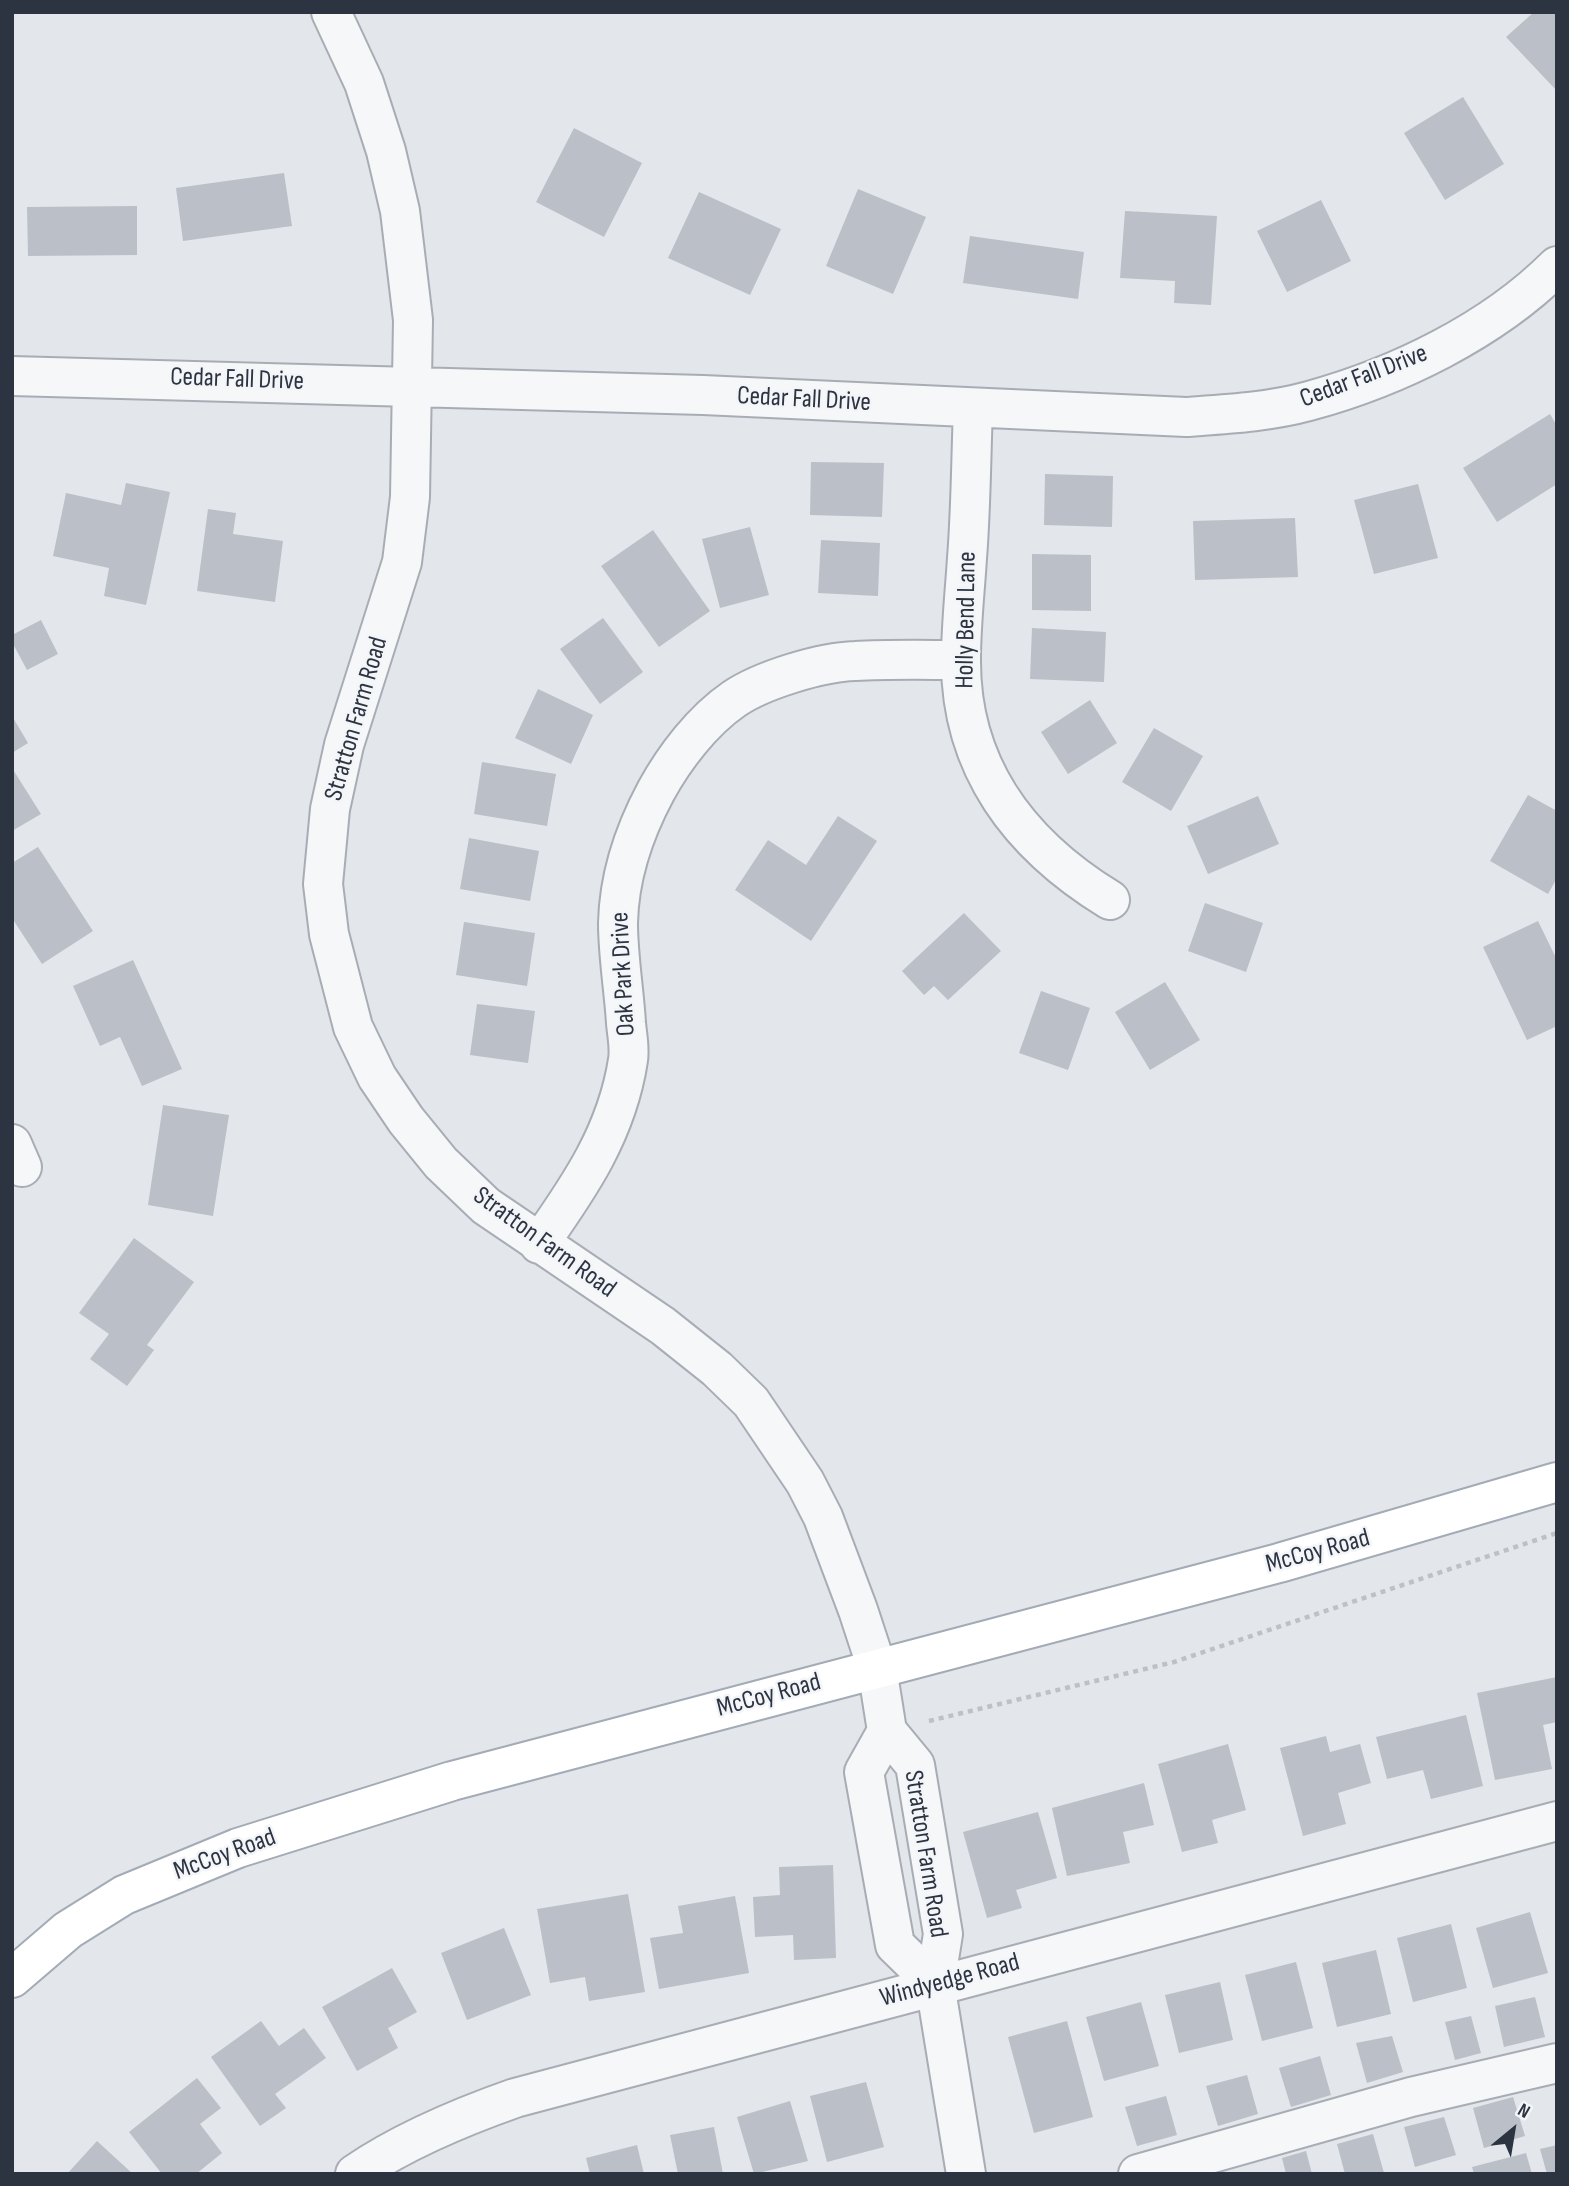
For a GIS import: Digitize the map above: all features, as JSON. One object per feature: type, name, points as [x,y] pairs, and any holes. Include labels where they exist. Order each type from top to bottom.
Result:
[{"type":"main road","name":"McCoy Road","points":[[12,1978],[68,1930],[124,1895],[238,1847],[452,1780],[1293,1560],[1557,1482]]},
{"type":"street","name":"Stratton Farm Road","points":[[331,12],[364,83],[386,151],[400,211],[411,283],[413,386],[410,497],[401,562],[344,745],[330,809],[323,884],[329,934],[353,1027],[377,1077],[405,1120],[441,1163],[486,1206],[663,1326],[717,1368],[751,1402],[781,1441],[823,1517],[877,1668],[887,1731],[915,1765],[918,1777],[943,1934],[935,1984],[966,2174]]},
{"type":"street","name":"Cedar Fall Drive","points":[[12,376],[703,395],[1186,417],[1247,413],[1308,401],[1367,382],[1437,349],[1496,317],[1557,266]]},
{"type":"street","name":"Holly Bend Lane","points":[[972,409],[961,660],[965,706],[990,784],[1014,820],[1055,862],[1110,900]]},
{"type":"street","name":"Oak Park Drive","points":[[539,1244],[585,1179],[606,1140],[621,1094],[629,1057],[618,922],[624,871],[638,825],[668,770],[692,739],[734,699],[760,687],[803,671],[852,661],[961,660]]},
{"type":"street","name":"Stratton Farm Road","points":[[887,1731],[864,1772],[895,1945],[935,1984]]},
{"type":"street","name":"Windyedge Road","points":[[355,2174],[373,2161],[473,2112],[515,2098],[935,1984],[1557,1821]]},
{"type":"street","points":[[1138,2174],[1410,2097],[1557,2063]]},
{"type":"path","points":[[887,1731],[1174,1662],[1557,1533]]},
{"type":"building","points":[[1534,12],[1557,12],[1557,91],[1506,37]]},
{"type":"building","points":[[1463,97],[1504,164],[1445,200],[1404,133]]},
{"type":"building","points":[[574,128],[642,163],[604,237],[536,202]]},
{"type":"building","points":[[284,173],[292,226],[183,241],[176,188]]},
{"type":"building","points":[[858,189],[926,217],[893,294],[826,266]]},
{"type":"building","points":[[699,192],[781,229],[750,295],[668,258]]},
{"type":"building","points":[[1321,200],[1351,261],[1287,292],[1257,231]]},
{"type":"building","points":[[137,206],[137,255],[28,256],[27,207]]},
{"type":"building","points":[[1125,211],[1217,216],[1211,305],[1174,303],[1175,281],[1120,278]]},
{"type":"building","points":[[970,236],[1084,252],[1078,299],[963,283]]},
{"type":"building","points":[[1550,414],[1557,426],[1557,484],[1497,522],[1463,468]]},
{"type":"building","points":[[811,462],[884,463],[882,517],[810,515]]},
{"type":"building","points":[[1045,474],[1113,476],[1112,527],[1044,525]]},
{"type":"building","points":[[126,483],[170,492],[146,605],[104,596],[109,568],[53,556],[66,493],[121,505]]},
{"type":"building","points":[[1418,484],[1438,558],[1374,574],[1354,500]]},
{"type":"building","points":[[208,509],[236,513],[233,534],[283,541],[275,602],[197,591]]},
{"type":"building","points":[[1295,518],[1298,577],[1195,580],[1193,521]]},
{"type":"building","points":[[750,527],[769,595],[720,608],[702,539]]},
{"type":"building","points":[[653,530],[710,611],[659,647],[601,566]]},
{"type":"building","points":[[821,540],[880,543],[878,596],[818,593]]},
{"type":"building","points":[[1032,554],[1091,555],[1091,611],[1032,610]]},
{"type":"building","points":[[603,618],[643,672],[600,704],[560,649]]},
{"type":"building","points":[[41,620],[58,654],[27,670],[12,642],[12,635]]},
{"type":"building","points":[[1032,628],[1106,632],[1104,682],[1030,679]]},
{"type":"building","points":[[538,689],[593,715],[571,764],[515,738]]},
{"type":"building","points":[[1090,700],[1117,743],[1068,774],[1041,732]]},
{"type":"building","points":[[12,716],[28,743],[12,753]]},
{"type":"building","points":[[1154,728],[1203,756],[1171,811],[1122,782]]},
{"type":"building","points":[[482,762],[556,774],[547,826],[474,814]]},
{"type":"building","points":[[12,768],[41,814],[12,831]]},
{"type":"building","points":[[1528,795],[1557,811],[1557,878],[1548,894],[1490,861]]},
{"type":"building","points":[[1258,796],[1279,844],[1208,874],[1187,826]]},
{"type":"building","points":[[838,816],[877,841],[811,941],[735,890],[768,840],[806,865]]},
{"type":"building","points":[[469,838],[539,851],[530,901],[460,889]]},
{"type":"building","points":[[38,847],[93,931],[42,964],[12,918],[12,863]]},
{"type":"building","points":[[1205,903],[1263,923],[1246,972],[1188,951]]},
{"type":"building","points":[[964,913],[1001,951],[948,1000],[934,986],[924,995],[902,971]]},
{"type":"building","points":[[1538,921],[1557,960],[1557,1026],[1527,1040],[1483,947]]},
{"type":"building","points":[[464,922],[535,933],[527,986],[456,975]]},
{"type":"building","points":[[133,960],[182,1069],[142,1086],[120,1037],[100,1046],[73,986]]},
{"type":"building","points":[[1165,982],[1200,1040],[1150,1070],[1115,1012]]},
{"type":"building","points":[[1041,991],[1090,1008],[1068,1070],[1019,1053]]},
{"type":"building","points":[[477,1004],[535,1011],[528,1063],[470,1055]]},
{"type":"building","points":[[163,1105],[229,1115],[213,1216],[148,1205]]},
{"type":"building","points":[[134,1238],[194,1282],[147,1345],[154,1350],[127,1386],[90,1359],[109,1334],[79,1313]]},
{"type":"building","points":[[1557,1677],[1557,1722],[1543,1725],[1552,1769],[1495,1780],[1477,1693]]},
{"type":"building","points":[[1466,1715],[1483,1786],[1431,1799],[1423,1770],[1387,1779],[1376,1737]]},
{"type":"building","points":[[1326,1736],[1330,1752],[1360,1744],[1371,1783],[1338,1793],[1346,1824],[1303,1836],[1280,1748]]},
{"type":"building","points":[[1228,1744],[1246,1810],[1212,1820],[1218,1843],[1182,1852],[1158,1764]]},
{"type":"building","points":[[1144,1783],[1154,1825],[1123,1832],[1130,1863],[1067,1876],[1052,1808]]},
{"type":"building","points":[[1038,1812],[1057,1878],[1016,1890],[1022,1908],[987,1918],[963,1832]]},
{"type":"building","points":[[833,1865],[836,1958],[794,1960],[793,1935],[755,1937],[753,1897],[780,1895],[779,1867]]},
{"type":"building","points":[[628,1894],[645,1992],[589,2001],[585,1977],[550,1983],[537,1909]]},
{"type":"building","points":[[735,1896],[749,1973],[659,1989],[650,1938],[683,1933],[678,1906]]},
{"type":"building","points":[[1530,1912],[1548,1973],[1493,1988],[1476,1928]]},
{"type":"building","points":[[1451,1924],[1467,1988],[1413,2002],[1397,1938]]},
{"type":"building","points":[[504,1928],[531,1995],[467,2020],[441,1953]]},
{"type":"building","points":[[1376,1950],[1391,2014],[1337,2027],[1322,1963]]},
{"type":"building","points":[[1296,1962],[1313,2028],[1262,2041],[1245,1975]]},
{"type":"building","points":[[392,1968],[417,2012],[388,2028],[398,2048],[357,2071],[322,2007]]},
{"type":"building","points":[[1220,1982],[1233,2040],[1179,2053],[1165,1995]]},
{"type":"building","points":[[1535,1997],[1545,2037],[1504,2047],[1495,2006]]},
{"type":"building","points":[[1141,2002],[1159,2066],[1104,2081],[1086,2017]]},
{"type":"building","points":[[1471,2016],[1481,2053],[1455,2060],[1445,2022]]},
{"type":"building","points":[[261,2021],[279,2046],[304,2028],[326,2058],[275,2094],[286,2108],[260,2126],[211,2057]]},
{"type":"building","points":[[1067,2021],[1093,2117],[1034,2133],[1008,2037]]},
{"type":"building","points":[[1392,2036],[1403,2072],[1367,2083],[1356,2043]]},
{"type":"building","points":[[1320,2056],[1331,2095],[1291,2107],[1279,2068]]},
{"type":"building","points":[[1247,2075],[1258,2114],[1218,2126],[1206,2086]]},
{"type":"building","points":[[197,2078],[221,2108],[200,2124],[222,2153],[196,2174],[162,2174],[129,2132]]},
{"type":"building","points":[[866,2082],[884,2147],[827,2162],[810,2096]]},
{"type":"building","points":[[1166,2096],[1177,2135],[1137,2146],[1125,2107]]},
{"type":"building","points":[[1513,2097],[1525,2136],[1484,2148],[1473,2108]]},
{"type":"building","points":[[790,2101],[808,2161],[754,2174],[737,2117]]},
{"type":"building","points":[[1444,2117],[1456,2155],[1415,2167],[1404,2127]]},
{"type":"building","points":[[714,2127],[723,2174],[678,2174],[670,2135]]},
{"type":"building","points":[[1373,2134],[1384,2173],[1345,2174],[1337,2144]]},
{"type":"building","points":[[97,2141],[133,2174],[67,2174]]},
{"type":"building","points":[[637,2145],[644,2174],[590,2174],[586,2158]]},
{"type":"building","points":[[1557,2145],[1557,2174],[1547,2174],[1540,2149]]},
{"type":"building","points":[[1306,2151],[1312,2174],[1286,2174],[1282,2158]]},
{"type":"building","points":[[1526,2153],[1532,2174],[1474,2174],[1472,2167]]}]
